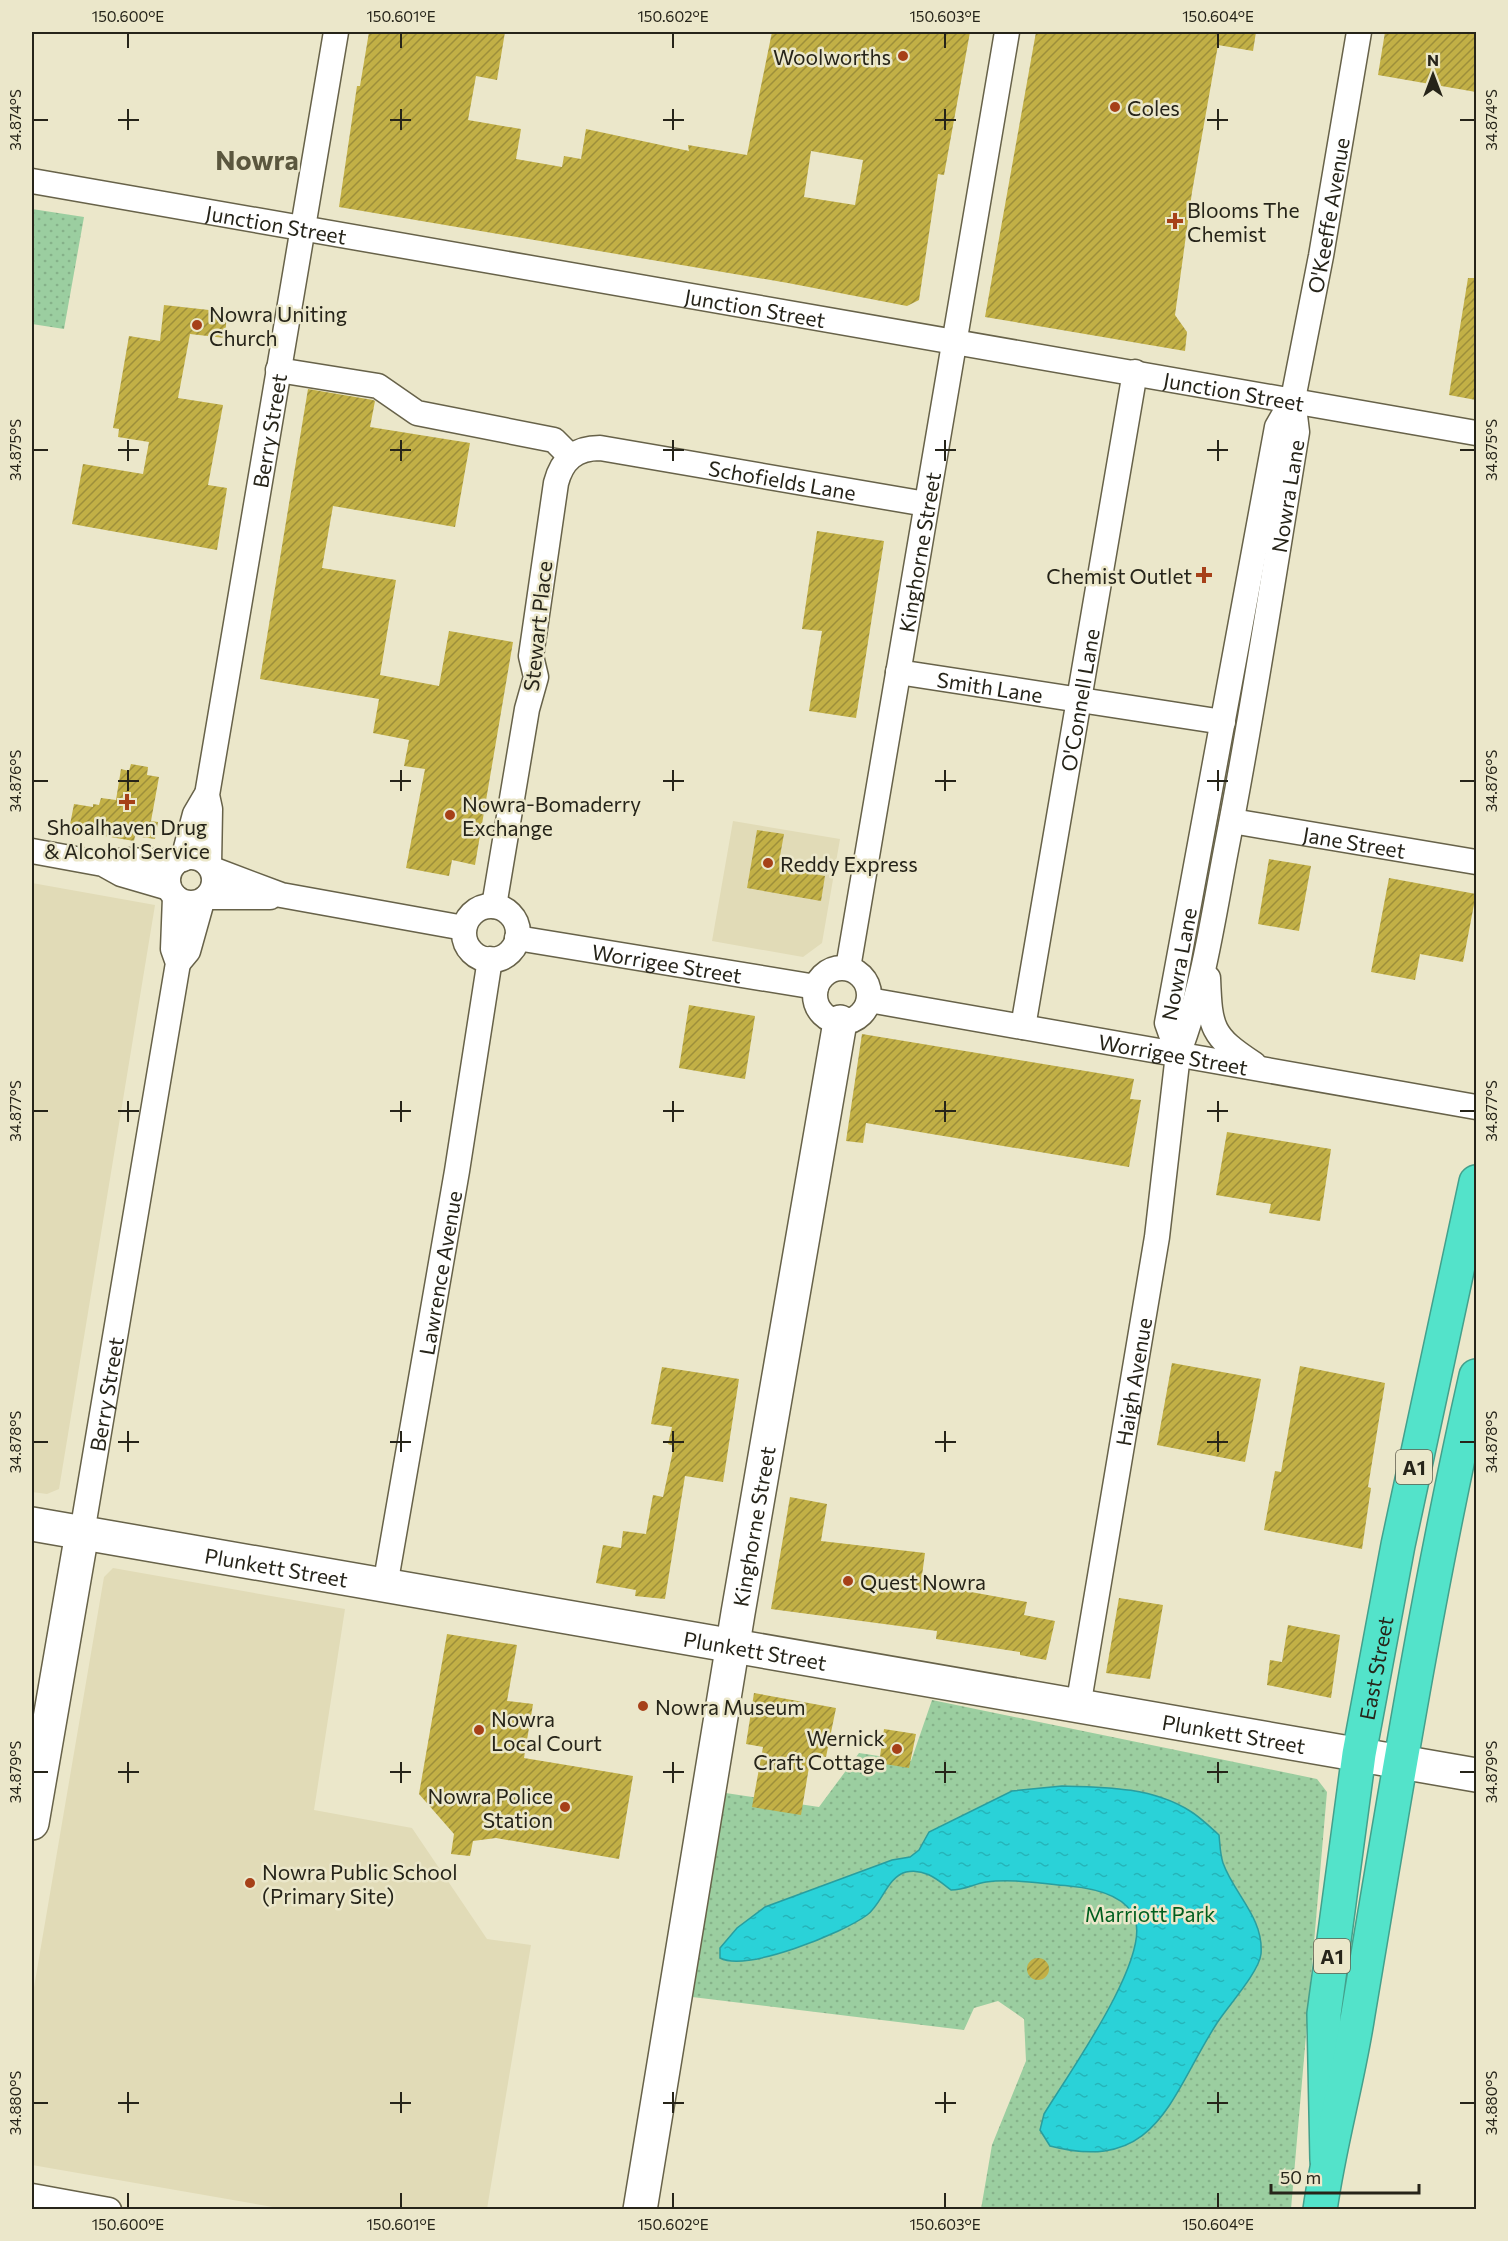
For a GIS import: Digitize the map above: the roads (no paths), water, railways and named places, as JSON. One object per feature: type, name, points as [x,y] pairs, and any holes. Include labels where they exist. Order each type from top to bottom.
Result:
[{"type":"highway","name":"East Street","points":[[1327,2160],[1324,2014],[1359,1754],[1398,1545],[1476,1182]]},
{"type":"highway","name":"East Street","points":[[1320,2210],[1327,2160],[1357,2022],[1437,1550],[1476,1376]]},
{"type":"street","name":"Berry Street","points":[[211,867],[210,809],[207,795],[336,32]]},
{"type":"street","name":"Kinghorne Street","points":[[848,968],[1007,32]]},
{"type":"street","name":"O'Keeffe Avenue","points":[[1293,399],[1321,256],[1359,32]]},
{"type":"street","name":"Junction Street","points":[[32,182],[1293,399],[1476,433]]},
{"type":"street","points":[[278,370],[378,386],[417,413],[554,441],[570,456]]},
{"type":"street","name":"O'Connell Lane","points":[[1023,1028],[1134,372]]},
{"type":"street","name":"Nowra Lane","points":[[1178,1054],[1167,1023],[1277,427],[1293,399]]},
{"type":"street","name":"Nowra Lane","points":[[1178,1054],[1188,1026],[1206,951],[1232,821],[1297,432],[1293,399]]},
{"type":"street","name":"Schofields Lane","points":[[570,456],[585,449],[600,448],[926,504]]},
{"type":"street","name":"Stewart Place","points":[[494,906],[527,709],[536,677],[531,656],[551,516],[558,476],[570,456]]},
{"type":"street","name":"Smith Lane","points":[[898,672],[1223,722]]},
{"type":"street","name":"Nowra Lane","points":[[1215,765],[1232,821]]},
{"type":"street","name":"Berry Street","points":[[180,860],[195,814],[207,795]]},
{"type":"street","name":"Nowra Lane","points":[[1194,873],[1232,821]]},
{"type":"street","name":"Jane Street","points":[[1232,821],[1476,862]]},
{"type":"street","points":[[32,851],[103,864],[121,874],[172,892],[188,903],[205,899],[281,895]]},
{"type":"street","points":[[103,864],[124,860],[199,858],[211,867],[281,895],[464,928]]},
{"type":"street","points":[[172,892],[168,877],[180,860]]},
{"type":"street","points":[[205,899],[214,884],[211,867]]},
{"type":"street","name":"Berry Street","points":[[172,892],[173,950],[178,963]]},
{"type":"street","name":"Berry Street","points":[[32,1823],[178,963],[188,951],[205,899]]},
{"type":"street","points":[[494,906],[512,917],[516,923],[517,938],[504,956],[490,959],[473,953],[464,938],[464,928],[472,914],[478,909],[494,906]]},
{"type":"street","name":"Worrigee Street","points":[[517,938],[816,987]]},
{"type":"street","name":"Nowra Lane","points":[[1206,951],[1212,1024],[1220,1038],[1231,1049],[1262,1069]]},
{"type":"street","name":"Lawrence Avenue","points":[[385,1586],[457,1171],[490,959]]},
{"type":"street","points":[[848,968],[865,980],[869,1000],[862,1014],[840,1022],[826,1016],[820,1010],[816,987],[825,974],[832,970],[848,968]]},
{"type":"street","name":"Worrigee Street","points":[[869,1000],[1476,1107]]},
{"type":"street","name":"Kinghorne Street","points":[[639,2210],[840,1022]]},
{"type":"street","name":"Haigh Avenue","points":[[1078,1707],[1157,1237],[1178,1054]]},
{"type":"street","name":"Plunkett Street","points":[[32,1524],[1476,1775]]},
{"type":"street","points":[[32,2196],[109,2210]]},
{"type":"water","points":[[1062,1786],[1111,1788],[1144,1793],[1175,1803],[1197,1816],[1219,1835],[1223,1863],[1253,1918],[1261,1941],[1261,1954],[1255,1970],[1217,2023],[1172,2101],[1156,2122],[1138,2139],[1115,2149],[1086,2152],[1050,2146],[1040,2130],[1044,2114],[1104,2018],[1130,1961],[1136,1938],[1135,1919],[1124,1904],[1107,1894],[1078,1887],[1006,1881],[986,1882],[951,1890],[925,1873],[906,1872],[894,1879],[867,1915],[838,1931],[795,1949],[751,1960],[733,1961],[720,1958],[720,1948],[737,1928],[765,1907],[892,1860],[910,1857],[919,1850],[929,1832],[1012,1791]]},
{"type":"place","name":"Woolworths","points":[[903,56]]},
{"type":"place","name":"Coles","points":[[1115,107]]},
{"type":"place","name":"Blooms The Chemist","points":[[1175,221]]},
{"type":"place","name":"Nowra Uniting Church","points":[[197,325]]},
{"type":"place","name":"Chemist Outlet","points":[[1204,575]]},
{"type":"place","name":"Shoalhaven Drug & Alcohol Service","points":[[127,802]]},
{"type":"place","name":"Nowra-Bomaderry Exchange","points":[[450,815]]},
{"type":"place","name":"Reddy Express","points":[[768,863]]},
{"type":"place","name":"Quest Nowra","points":[[848,1581]]},
{"type":"place","name":"Nowra Museum","points":[[643,1706]]},
{"type":"place","name":"Nowra Local Court","points":[[479,1730]]},
{"type":"place","name":"Wernick Craft Cottage","points":[[897,1749]]},
{"type":"place","name":"Nowra Police Station","points":[[565,1807]]},
{"type":"place","name":"Nowra Public School (Primary Site)","points":[[250,1883]]},
{"type":"district","name":"Nowra","points":[[257,159]]},
{"type":"park label","name":"Marriott Park","points":[[1150,1913]]}]
